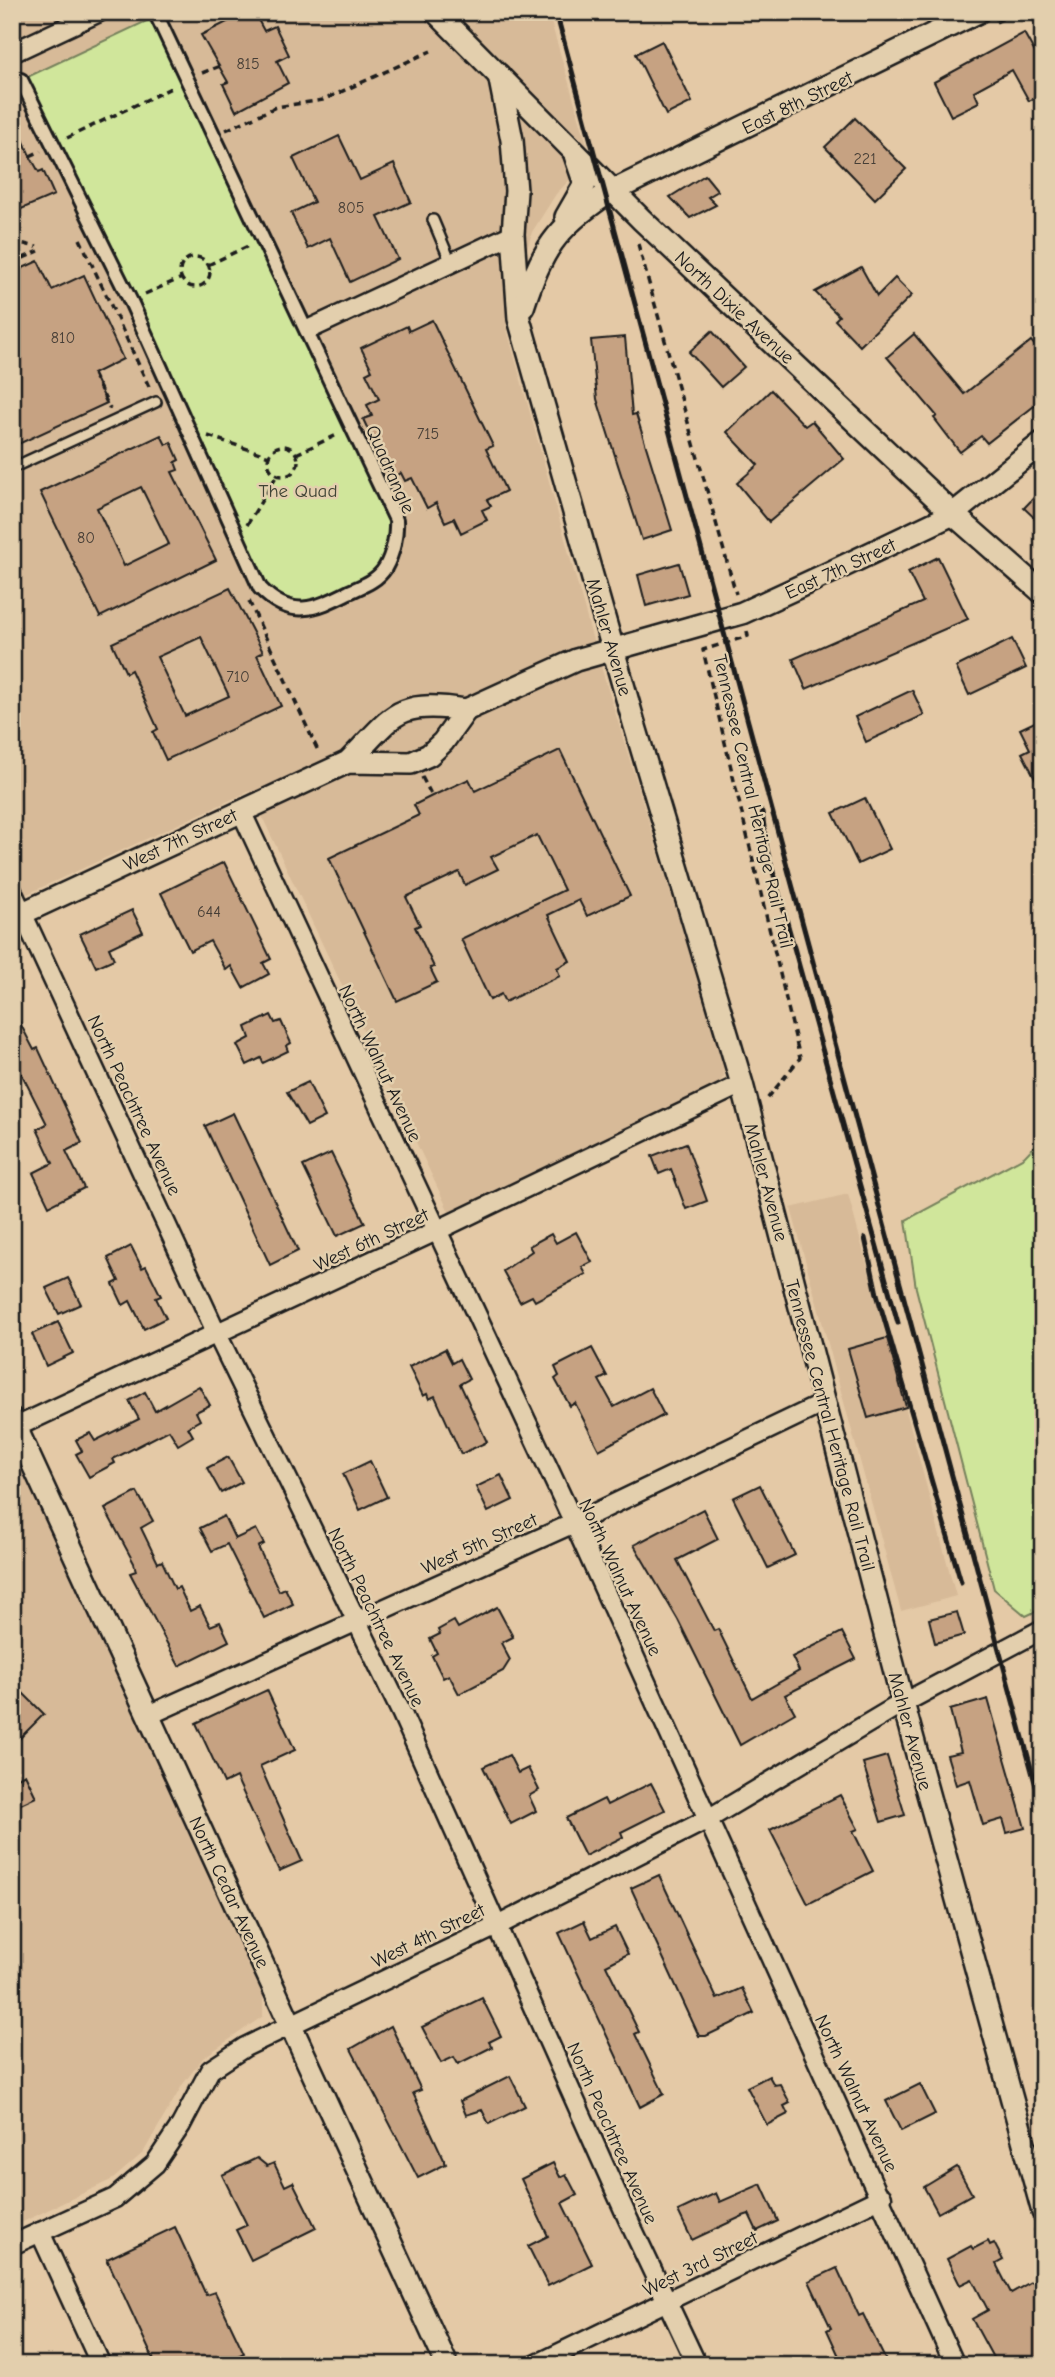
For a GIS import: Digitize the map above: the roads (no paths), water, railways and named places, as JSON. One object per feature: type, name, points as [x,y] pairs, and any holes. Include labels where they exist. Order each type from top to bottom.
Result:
[{"type":"street","points":[[12,41],[16,51],[99,12]]},
{"type":"street","name":"North Dixie Avenue","points":[[436,12],[642,220],[953,514],[1043,593]]},
{"type":"street","name":"Quadrangle","points":[[21,80],[130,301],[260,588],[270,598],[296,609],[313,610],[373,581],[385,568],[397,535],[396,520],[157,16]]},
{"type":"street","name":"East 8th Street","points":[[616,192],[984,18]]},
{"type":"street","name":"Mahler Avenue","points":[[499,75],[513,153],[516,215],[513,234],[519,319],[749,1111],[903,1703],[1043,2212]]},
{"type":"street","points":[[519,319],[536,266],[585,184],[579,161],[568,144]]},
{"type":"street","points":[[550,242],[574,216],[616,192]]},
{"type":"street","points":[[312,328],[513,234]]},
{"type":"street","name":"East 7th Street","points":[[614,648],[742,613],[953,514],[1043,442]]},
{"type":"street","name":"West 7th Street","points":[[17,916],[348,762],[388,718],[405,709],[439,706],[466,709],[576,660],[614,648]]},
{"type":"street","name":"West 7th Street","points":[[348,762],[411,763],[429,755],[443,742],[466,709]]},
{"type":"street","name":"North Walnut Avenue","points":[[241,811],[574,1523],[882,2197],[955,2365]]},
{"type":"street","name":"North Peachtree Avenue","points":[[12,891],[17,916],[216,1334],[402,1714],[697,2365]]},
{"type":"street","name":"West 6th Street","points":[[14,1423],[216,1334],[741,1084]]},
{"type":"street","name":"West 5th Street","points":[[149,1715],[574,1523],[824,1403]]},
{"type":"street","name":"North Cedar Avenue","points":[[14,1423],[447,2365]]},
{"type":"street","name":"West 4th Street","points":[[12,2245],[115,2198],[155,2164],[181,2125],[211,2070],[245,2047],[497,1926],[708,1819],[903,1703],[1042,1630]]},
{"type":"street","name":"West 3rd Street","points":[[535,2365],[668,2303],[882,2197]]},
{"type":"street","points":[[40,2232],[101,2365]]},
{"type":"lane","points":[[433,220],[451,263]]},
{"type":"lane","points":[[12,468],[156,402]]},
{"type":"railway","points":[[556,12],[1043,1812]]},
{"type":"railway","points":[[762,812],[767,850],[898,1323]]},
{"type":"railway","points":[[865,1238],[877,1294],[961,1582]]},
{"type":"park label","name":"The Quad","points":[[298,490]]}]
